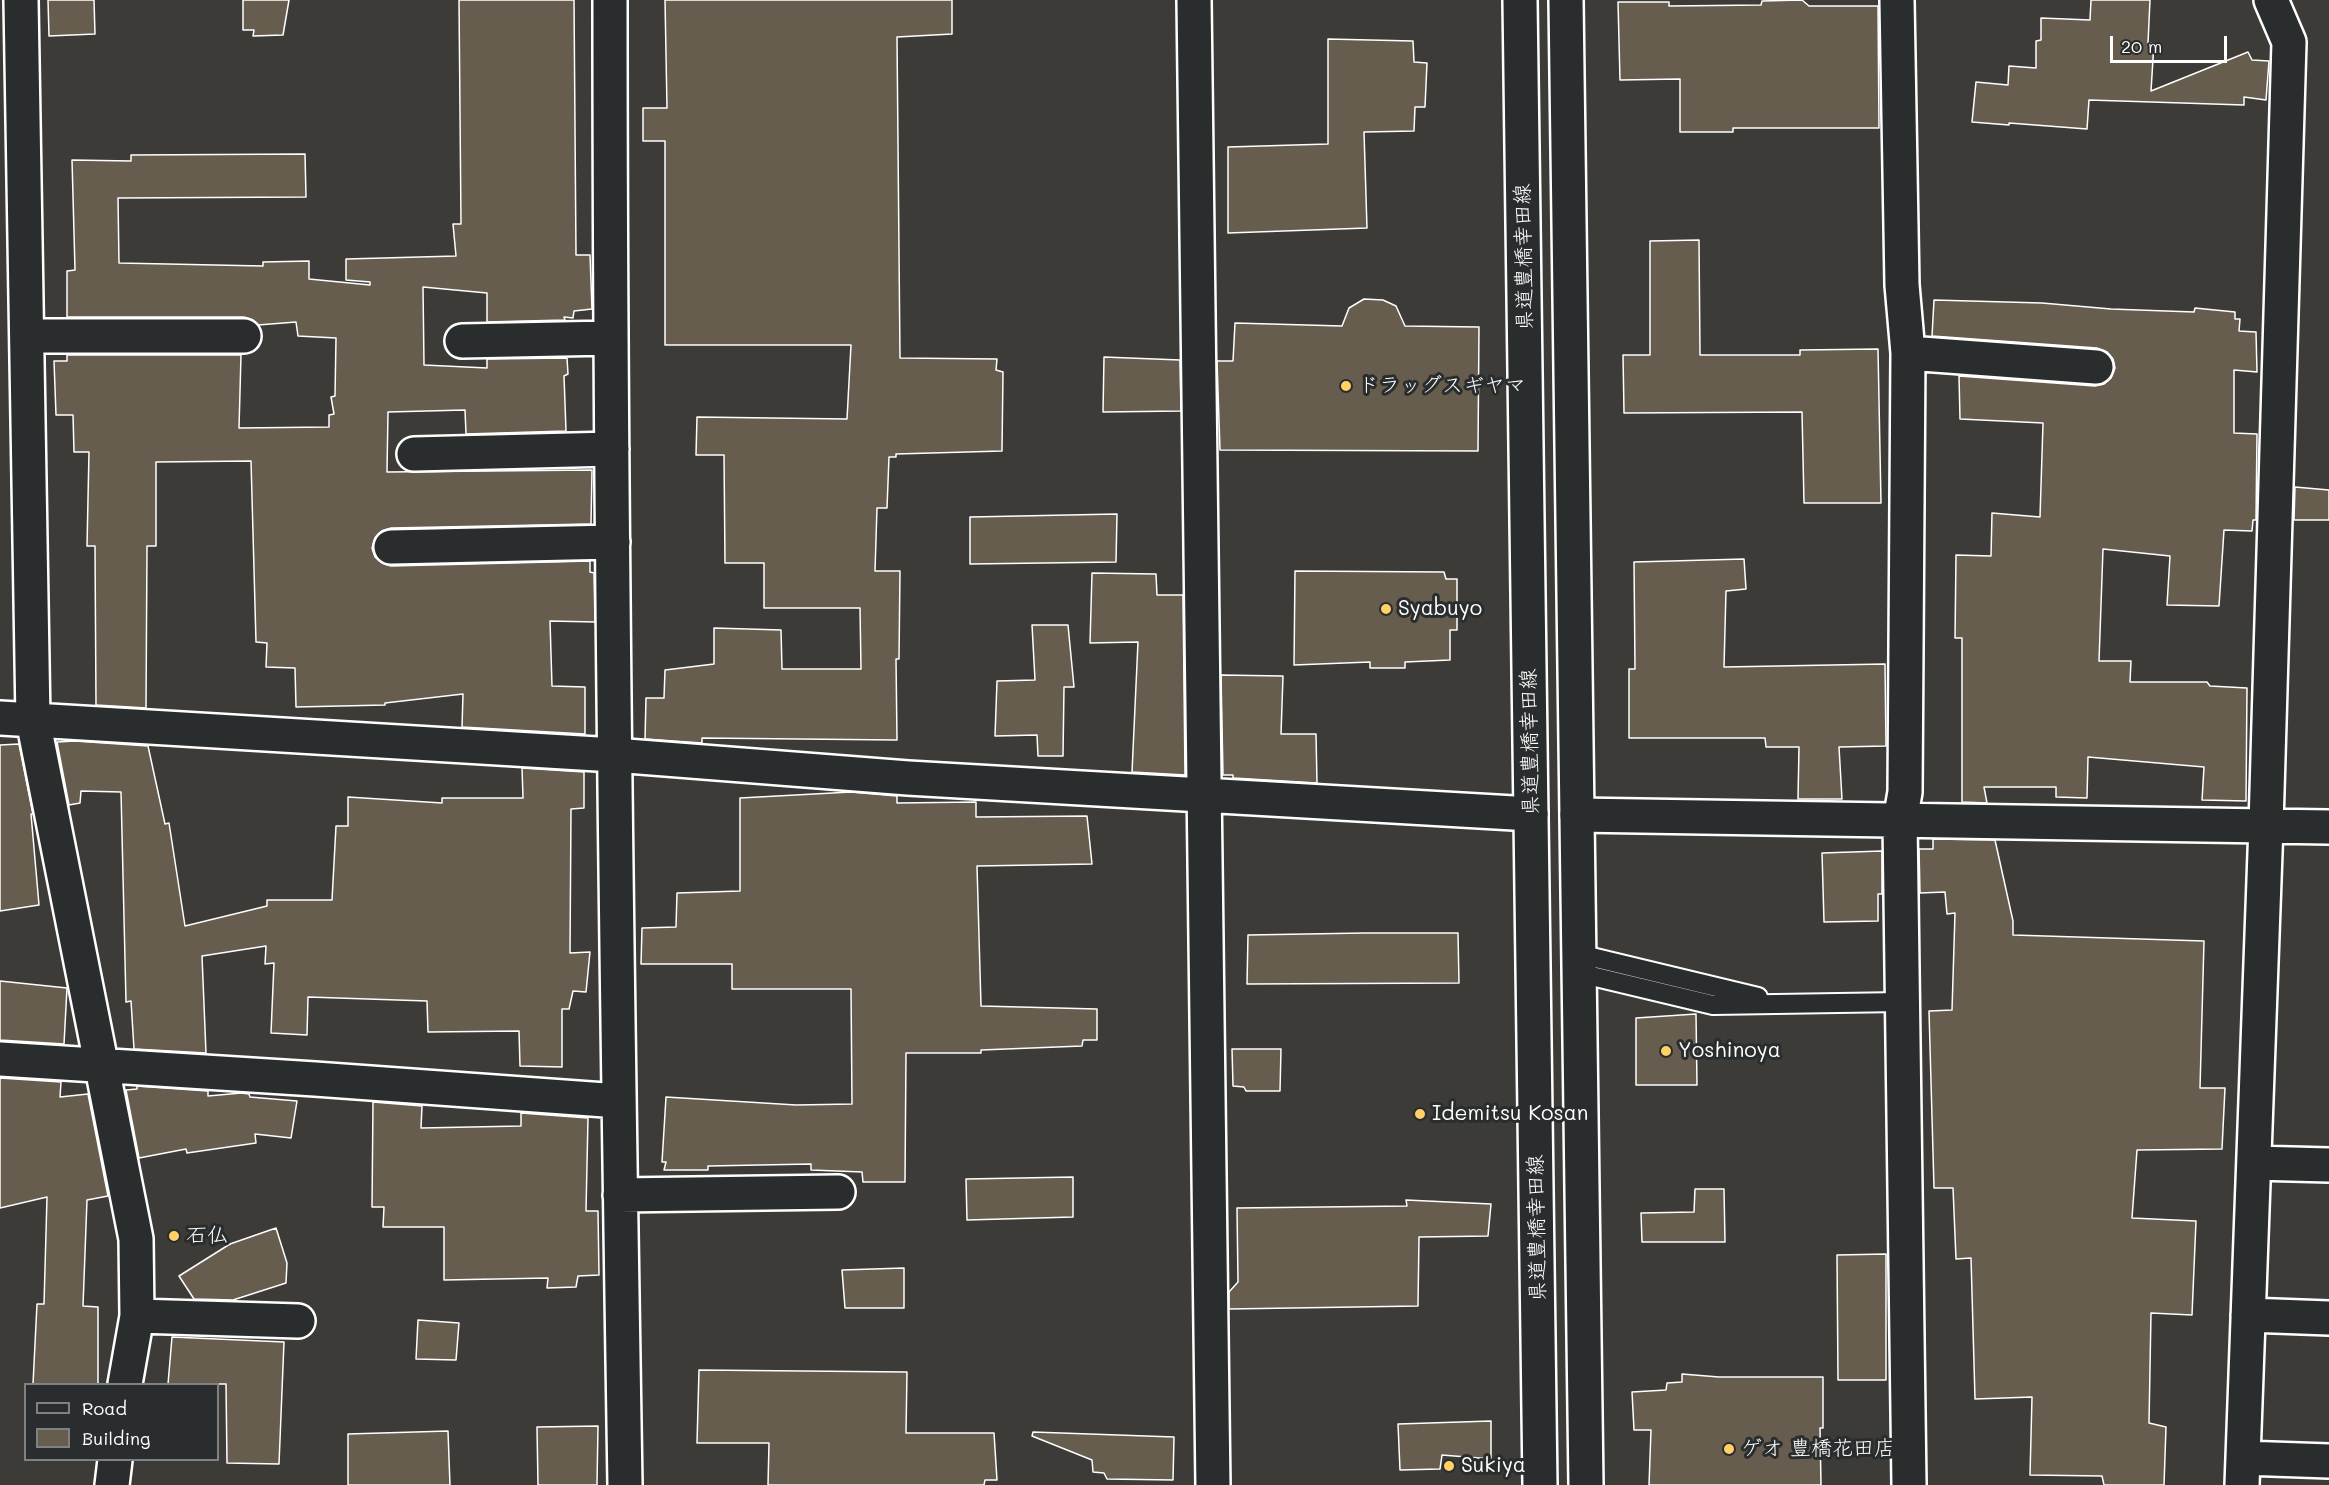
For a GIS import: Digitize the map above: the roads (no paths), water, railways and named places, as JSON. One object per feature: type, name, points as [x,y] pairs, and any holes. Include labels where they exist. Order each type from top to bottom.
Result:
[{"type":"street","points":[[21,0],[33,720],[136,1239],[137,1316],[125,1383]]},
{"type":"street","points":[[610,0],[614,755],[625,1485]]},
{"type":"street","points":[[1194,0],[1213,1485]]},
{"type":"street","name":"県道豊橋幸田線","points":[[1520,0],[1540,1485]]},
{"type":"street","points":[[1566,0],[1586,1485]]},
{"type":"street","points":[[1897,0],[1902,285],[1908,353],[1905,792],[1900,821],[1909,1485]]},
{"type":"street","points":[[2271,0],[2289,42],[2266,825],[2243,1471],[2329,1461]]},
{"type":"street","points":[[28,336],[244,336]]},
{"type":"street","points":[[462,341],[610,338]]},
{"type":"street","points":[[1908,353],[2096,367]]},
{"type":"street","points":[[414,454],[612,449]]},
{"type":"street","points":[[391,547],[613,542]]},
{"type":"street","points":[[0,718],[614,755],[908,778],[1531,814]]},
{"type":"street","points":[[1576,815],[2329,826]]},
{"type":"street","points":[[0,1059],[315,1078],[619,1101]]},
{"type":"street","points":[[2254,1163],[2329,1165]]},
{"type":"street","points":[[620,1195],[838,1192]]},
{"type":"street","points":[[2248,1315],[2329,1318]]},
{"type":"street","points":[[137,1316],[298,1321]]},
{"type":"street","points":[[112,1485],[115,1461]]},
{"type":"lane","points":[[1579,964],[1785,1004]]},
{"type":"lane","points":[[1579,964],[1713,1005],[1901,1002]]},
{"type":"place","name":"ドラッグスギヤマ","points":[[1346,386]]},
{"type":"place","name":"Syabuyo","points":[[1386,609]]},
{"type":"place","name":"Yoshinoya","points":[[1666,1051]]},
{"type":"place","name":"Idemitsu Kosan","points":[[1420,1114]]},
{"type":"place","name":"石仏","points":[[174,1236]]},
{"type":"place","name":"ゲオ 豊橋花田店","points":[[1729,1449]]},
{"type":"place","name":"Sukiya","points":[[1449,1466]]}]
